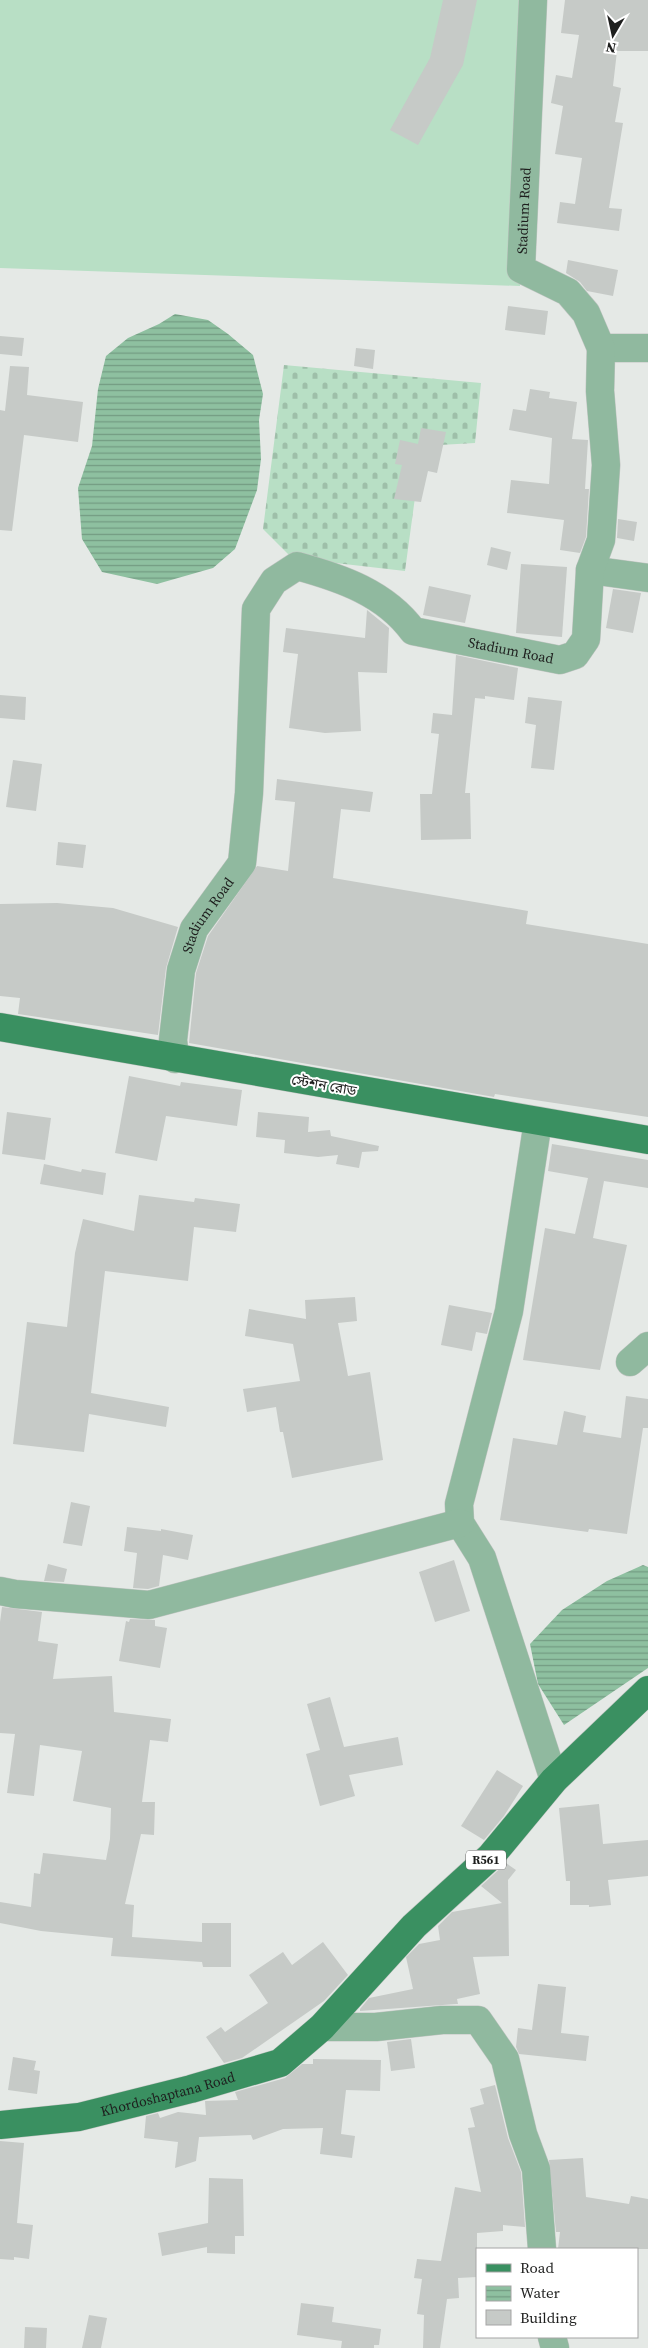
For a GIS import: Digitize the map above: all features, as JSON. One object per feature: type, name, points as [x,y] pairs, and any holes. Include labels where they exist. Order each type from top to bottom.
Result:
[{"type":"main road","name":"স্টেশন রোড","points":[[0,1028],[648,1140]]},
{"type":"main road","name":"R561","points":[[322,2027],[346,1997],[414,1926],[491,1856],[554,1780],[648,1690]]},
{"type":"main road","name":"Khordoshaptana Road","points":[[0,2125],[88,2115],[191,2089],[280,2063],[322,2027]]},
{"type":"street","name":"Stadium Road","points":[[174,1059],[172,1040],[181,970],[194,929],[242,864],[250,784],[256,609],[274,581],[296,566],[323,573],[340,578],[374,596],[400,614],[413,631],[560,660],[575,655],[586,639],[590,570],[601,540],[606,465],[600,390],[601,348],[586,313],[568,292],[521,269],[533,0]]},
{"type":"street","points":[[601,348],[648,348]]},
{"type":"street","points":[[590,570],[648,578]]},
{"type":"street","points":[[538,1121],[509,1310],[459,1504],[460,1523],[482,1558],[554,1780]]},
{"type":"street","points":[[0,1591],[15,1594],[149,1605],[460,1523]]},
{"type":"street","points":[[322,2027],[376,2027],[442,2020],[478,2020],[504,2059],[523,2134],[536,2169],[542,2248]]},
{"type":"green space","points":[[0,0],[533,0],[520,286],[0,268]]},
{"type":"green space","points":[[284,365],[481,383],[475,443],[422,446],[405,571],[292,558],[263,529]]},
{"type":"water","points":[[175,314],[208,320],[253,355],[263,394],[259,420],[261,459],[257,490],[235,549],[213,568],[157,584],[102,572],[82,539],[78,488],[92,446],[98,389],[106,356],[128,338],[159,324]]},
{"type":"water","points":[[643,1565],[648,1567],[648,1668],[564,1725],[538,1684],[530,1644],[562,1610],[607,1581]]},
{"type":"building","points":[[443,0],[477,0],[463,65],[418,145],[390,130],[430,58]]},
{"type":"building","points":[[565,0],[648,0],[648,51],[617,51],[613,86],[621,88],[615,122],[623,123],[609,208],[622,209],[619,231],[557,223],[560,202],[575,204],[582,158],[555,154],[563,106],[551,103],[556,75],[572,78],[579,35],[561,33]]},
{"type":"building","points":[[568,260],[618,270],[613,296],[587,291],[580,282],[566,273]]},
{"type":"building","points":[[508,306],[548,311],[545,335],[505,330]]},
{"type":"building","points":[[0,336],[24,338],[22,356],[0,354]]},
{"type":"building","points":[[356,348],[375,350],[373,369],[354,366]]},
{"type":"building","points":[[10,366],[29,367],[27,395],[83,402],[78,442],[24,435],[12,531],[0,530],[0,410],[5,411]]},
{"type":"building","points":[[530,389],[550,392],[549,398],[577,402],[572,439],[588,440],[585,489],[589,489],[586,537],[580,553],[560,550],[564,520],[507,513],[511,480],[549,484],[552,438],[509,430],[513,409],[526,411]]},
{"type":"building","points":[[421,428],[446,432],[437,473],[428,471],[421,502],[394,499],[402,465],[395,464],[400,440],[418,444]]},
{"type":"building","points":[[618,519],[637,522],[634,541],[617,538]]},
{"type":"building","points":[[491,547],[511,552],[507,570],[487,565]]},
{"type":"building","points":[[521,564],[567,567],[562,637],[516,633]]},
{"type":"building","points":[[429,586],[471,595],[465,623],[423,615]]},
{"type":"building","points":[[613,589],[641,593],[633,633],[606,628]]},
{"type":"building","points":[[367,610],[389,628],[387,673],[358,672],[361,731],[325,733],[289,728],[298,654],[283,652],[286,628],[365,638]]},
{"type":"building","points":[[456,655],[518,668],[514,700],[485,696],[485,699],[475,698],[465,793],[470,793],[471,839],[421,840],[420,794],[432,794],[439,734],[431,733],[433,713],[452,715]]},
{"type":"building","points":[[0,695],[26,697],[25,720],[0,718]]},
{"type":"building","points":[[528,697],[562,701],[554,770],[531,768],[536,725],[525,723]]},
{"type":"building","points":[[13,760],[42,764],[36,811],[6,807]]},
{"type":"building","points":[[277,779],[373,792],[370,812],[341,809],[333,878],[528,911],[526,924],[648,944],[648,1117],[495,1094],[494,1097],[189,1043],[196,973],[208,936],[257,866],[288,871],[295,802],[275,800]]},
{"type":"building","points":[[58,842],[86,845],[83,868],[56,865]]},
{"type":"building","points":[[57,903],[113,908],[178,927],[166,968],[158,1035],[18,1014],[20,998],[0,996],[0,904]]},
{"type":"building","points":[[129,1076],[180,1086],[181,1082],[242,1090],[237,1126],[166,1116],[157,1161],[115,1153]]},
{"type":"building","points":[[7,1112],[51,1118],[45,1160],[2,1154]]},
{"type":"building","points":[[258,1112],[309,1117],[308,1132],[330,1130],[331,1136],[379,1146],[378,1151],[362,1152],[359,1168],[336,1164],[338,1155],[318,1157],[284,1153],[285,1140],[256,1137]]},
{"type":"building","points":[[552,1144],[648,1160],[648,1188],[604,1181],[593,1238],[627,1245],[600,1370],[523,1360],[545,1228],[575,1234],[588,1178],[548,1171]]},
{"type":"building","points":[[44,1164],[81,1172],[82,1169],[106,1173],[103,1195],[40,1184]]},
{"type":"building","points":[[139,1195],[194,1202],[195,1198],[240,1204],[236,1232],[194,1227],[188,1281],[105,1271],[91,1393],[169,1407],[166,1427],[89,1414],[84,1452],[13,1444],[27,1322],[67,1327],[75,1253],[83,1219],[134,1231]]},
{"type":"building","points":[[355,1297],[357,1321],[338,1323],[348,1376],[370,1372],[383,1460],[292,1478],[283,1432],[280,1432],[276,1407],[247,1412],[243,1389],[300,1381],[293,1344],[245,1336],[249,1309],[306,1319],[305,1300]]},
{"type":"building","points":[[449,1305],[492,1313],[487,1334],[476,1332],[472,1351],[441,1345]]},
{"type":"building","points":[[626,1396],[648,1399],[648,1428],[643,1428],[627,1534],[589,1529],[588,1532],[500,1520],[513,1438],[557,1445],[564,1411],[586,1416],[583,1432],[621,1438]]},
{"type":"building","points":[[71,1502],[90,1506],[82,1546],[63,1543]]},
{"type":"building","points":[[127,1527],[161,1531],[161,1529],[193,1535],[188,1560],[163,1555],[159,1586],[148,1589],[133,1588],[137,1553],[124,1551]]},
{"type":"building","points":[[454,1560],[470,1611],[435,1622],[419,1572]]},
{"type":"building","points":[[48,1564],[67,1569],[64,1582],[44,1581]]},
{"type":"building","points":[[2,1607],[42,1612],[38,1641],[58,1644],[53,1679],[112,1676],[114,1712],[171,1719],[168,1742],[150,1740],[142,1802],[155,1802],[154,1835],[141,1834],[125,1904],[134,1905],[132,1937],[202,1942],[202,1923],[231,1923],[231,1967],[203,1967],[202,1962],[111,1956],[113,1938],[41,1931],[0,1923],[0,1902],[31,1907],[34,1873],[40,1874],[43,1853],[106,1860],[110,1839],[111,1808],[73,1801],[82,1751],[40,1745],[34,1796],[7,1793],[15,1734],[0,1733],[0,1622]]},
{"type":"building","points":[[130,1619],[155,1620],[155,1626],[167,1628],[160,1668],[119,1661],[126,1621],[129,1622]]},
{"type":"building","points":[[330,1697],[344,1747],[398,1737],[403,1765],[349,1775],[355,1796],[320,1806],[306,1754],[320,1750],[307,1704]]},
{"type":"building","points":[[497,1770],[523,1786],[504,1816],[484,1840],[461,1826]]},
{"type":"building","points":[[599,1804],[603,1844],[648,1840],[648,1876],[608,1880],[611,1905],[589,1907],[589,1905],[570,1905],[570,1881],[566,1881],[559,1808]]},
{"type":"building","points":[[506,1863],[516,1870],[508,1880],[509,1956],[473,1957],[480,1994],[457,1999],[458,2004],[360,2011],[369,1998],[413,1989],[406,1957],[419,1944],[440,1940],[438,1926],[452,1912],[502,1903],[481,1886]]},
{"type":"building","points":[[323,1942],[348,1975],[324,2001],[242,2058],[224,2063],[206,2037],[221,2027],[225,2032],[268,2003],[249,1975],[283,1952],[292,1965]]},
{"type":"building","points":[[538,1984],[566,1987],[561,2033],[589,2036],[586,2061],[519,2054],[516,2047],[518,2028],[532,2030]]},
{"type":"building","points":[[411,2039],[415,2068],[391,2071],[387,2042]]},
{"type":"building","points":[[13,2057],[36,2061],[34,2070],[40,2071],[37,2094],[8,2090]]},
{"type":"building","points":[[313,2059],[381,2060],[380,2091],[346,2090],[341,2134],[355,2136],[352,2158],[320,2154],[323,2128],[283,2129],[253,2140],[251,2135],[199,2137],[196,2161],[175,2168],[178,2142],[144,2138],[146,2116],[158,2113],[160,2118],[178,2112],[206,2115],[205,2101],[238,2100],[235,2092],[285,2078],[302,2064],[313,2064]]},
{"type":"building","points":[[495,2085],[508,2138],[521,2172],[525,2227],[503,2225],[503,2231],[477,2233],[476,2277],[458,2278],[459,2298],[447,2299],[440,2348],[423,2348],[424,2315],[417,2314],[422,2279],[414,2278],[417,2259],[441,2261],[455,2187],[481,2192],[468,2128],[475,2127],[470,2108],[484,2104],[480,2089]]},
{"type":"building","points":[[0,2141],[24,2143],[17,2223],[33,2225],[29,2259],[14,2257],[14,2260],[0,2259]]},
{"type":"building","points":[[583,2158],[586,2197],[629,2204],[631,2196],[648,2199],[648,2249],[558,2248],[560,2232],[556,2232],[549,2160]]},
{"type":"building","points":[[209,2178],[243,2179],[244,2236],[235,2236],[235,2254],[207,2253],[207,2247],[162,2256],[158,2233],[208,2223]]},
{"type":"building","points":[[301,2303],[334,2307],[332,2322],[381,2329],[379,2345],[374,2345],[374,2348],[341,2348],[342,2341],[297,2335]]},
{"type":"building","points":[[89,2315],[107,2318],[101,2348],[82,2348]]},
{"type":"building","points":[[25,2327],[47,2328],[46,2348],[24,2348]]}]
